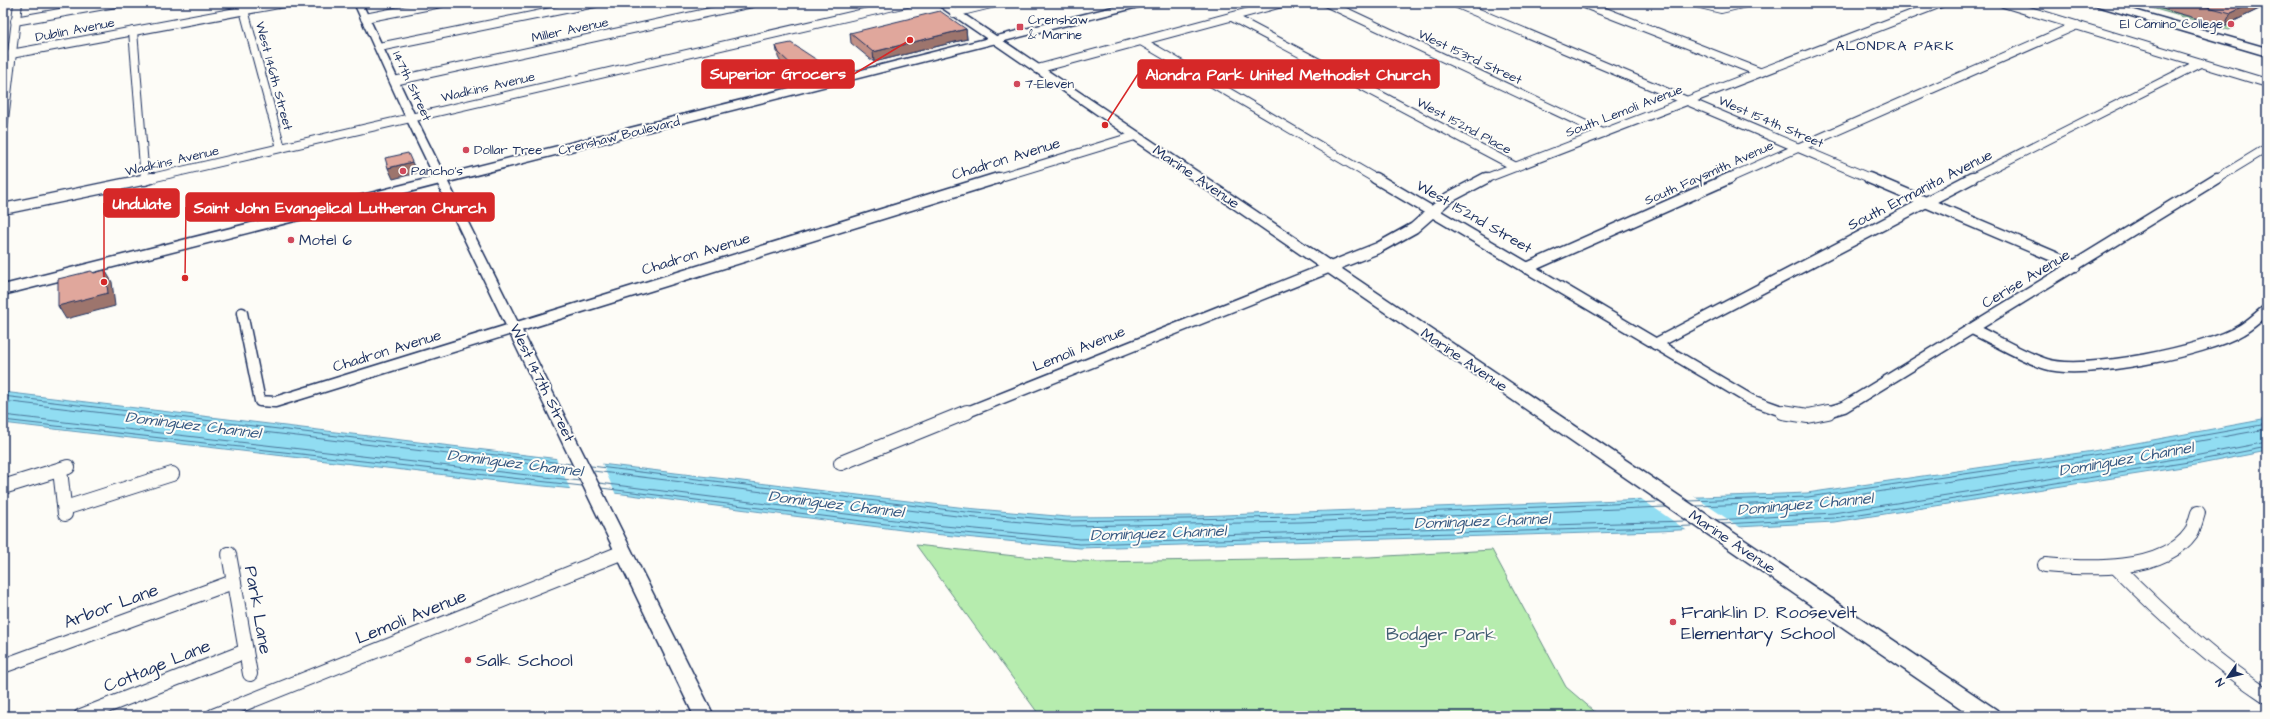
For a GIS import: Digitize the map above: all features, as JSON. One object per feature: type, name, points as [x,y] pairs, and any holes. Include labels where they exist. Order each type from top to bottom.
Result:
[{"type":"main road","name":"Marine Avenue","points":[[940,3],[1989,716]]},
{"type":"main road","name":"Crenshaw Boulevard","points":[[3,290],[1142,3]]},
{"type":"main road","points":[[2098,3],[2267,52]]},
{"type":"street","points":[[3,128],[6,75],[11,54],[18,3]]},
{"type":"street","points":[[15,21],[116,3]]},
{"type":"street","name":"Dublin Avenue","points":[[11,54],[284,3]]},
{"type":"street","name":"147th Street","points":[[358,3],[380,47],[411,118],[442,180]]},
{"type":"street","points":[[365,18],[441,3]]},
{"type":"street","points":[[380,47],[595,3]]},
{"type":"street","name":"Miller Avenue","points":[[394,81],[752,3]]},
{"type":"street","name":"Wadkins Avenue","points":[[3,209],[145,180],[907,3]]},
{"type":"street","points":[[954,13],[995,3]]},
{"type":"street","points":[[1037,69],[1282,3]]},
{"type":"street","name":"West 153rd Street","points":[[1327,3],[1603,133]]},
{"type":"street","name":"West 154th Street","points":[[1455,3],[2076,266]]},
{"type":"street","points":[[1582,3],[1759,72]]},
{"type":"street","points":[[1699,4],[1718,10],[1731,8],[1746,3]]},
{"type":"street","name":"South Lemoli Avenue","points":[[1329,268],[1392,242],[1414,228],[1431,212],[1466,188],[1686,100],[1942,3]]},
{"type":"street","points":[[2003,3],[2267,83]]},
{"type":"street","name":"West 146th Street","points":[[244,10],[281,148]]},
{"type":"street","name":"West 152nd Place","points":[[1232,16],[1516,167]]},
{"type":"street","name":"South Faysmith Avenue","points":[[1527,268],[2077,26]]},
{"type":"street","points":[[133,31],[145,180]]},
{"type":"street","name":"West 152nd Street","points":[[1141,41],[1751,400],[1778,412],[1793,416]]},
{"type":"street","name":"South Ermanita Avenue","points":[[1655,344],[1925,202],[2200,63]]},
{"type":"street","name":"Chadron Avenue","points":[[242,313],[260,401],[275,402],[1135,136]]},
{"type":"street","name":"Cerise Avenue","points":[[1793,416],[1818,416],[1844,407],[2267,148]]},
{"type":"street","name":"West 147th Street","points":[[442,180],[598,502],[704,716]]},
{"type":"street","name":"Lemoli Avenue","points":[[841,463],[1329,268]]},
{"type":"street","points":[[1972,329],[2046,364],[2068,368],[2087,368],[2186,352],[2240,331],[2267,310]]},
{"type":"street","points":[[3,487],[64,468],[65,511],[172,474]]},
{"type":"street","points":[[2045,565],[2081,569],[2116,567],[2141,563],[2158,556],[2185,541],[2195,527],[2198,513]]},
{"type":"street","name":"Lemoli Avenue","points":[[213,716],[623,552]]},
{"type":"street","name":"Park Lane","points":[[229,554],[232,582],[250,674]]},
{"type":"street","points":[[2116,567],[2181,632],[2211,658],[2267,696]]},
{"type":"street","name":"Arbor Lane","points":[[3,666],[232,582]]},
{"type":"street","name":"Cottage Lane","points":[[81,716],[106,711],[246,651]]},
{"type":"green space","points":[[2134,3],[2140,3],[2225,27],[2229,25],[2235,27],[2229,30]]},
{"type":"green space","name":"Bodger Park","points":[[916,545],[1024,557],[1097,562],[1369,557],[1492,550],[1566,687],[1600,716],[1040,716]]},
{"type":"water","name":"Dominguez Channel","points":[[3,392],[966,508],[1067,517],[1198,516],[1807,493],[2093,451],[2267,419],[2267,451],[2195,465],[1834,522],[1659,531],[1080,548],[933,534],[623,494],[514,483],[3,423]]},
{"type":"pier","points":[[555,456],[601,461],[616,495],[571,491]]},
{"type":"pier","points":[[1692,495],[1744,530],[1689,532],[1637,496]]},
{"type":"building","points":[[2193,3],[2253,3],[2231,13]]},
{"type":"building","points":[[940,11],[966,29],[873,52],[850,33]]},
{"type":"building","points":[[791,43],[820,62],[810,68],[797,70],[779,53],[776,46]]},
{"type":"building","points":[[408,153],[412,162],[388,168],[385,158]]},
{"type":"building","points":[[105,270],[108,293],[58,306],[58,279],[91,271],[94,273]]},
{"type":"place","name":"El Camino College","points":[[2231,24]]},
{"type":"place","name":"Crenshaw & Marine","points":[[1020,27]]},
{"type":"place","name":"Superior Grocers","points":[[910,40]]},
{"type":"place","name":"7-Eleven","points":[[1017,84]]},
{"type":"place","name":"Alondra Park United Methodist Church","points":[[1105,125]]},
{"type":"place","name":"Dollar Tree","points":[[466,150]]},
{"type":"place","name":"Pancho's","points":[[403,171]]},
{"type":"place","name":"Motel 6","points":[[291,240]]},
{"type":"place","name":"Saint John Evangelical Lutheran Church","points":[[185,278]]},
{"type":"place","name":"Undulate","points":[[104,282]]},
{"type":"place","name":"Franklin D. Roosevelt Elementary School","points":[[1673,622]]},
{"type":"place","name":"Salk School","points":[[468,660]]},
{"type":"district","name":"ALONDRA PARK","points":[[1895,46]]}]
